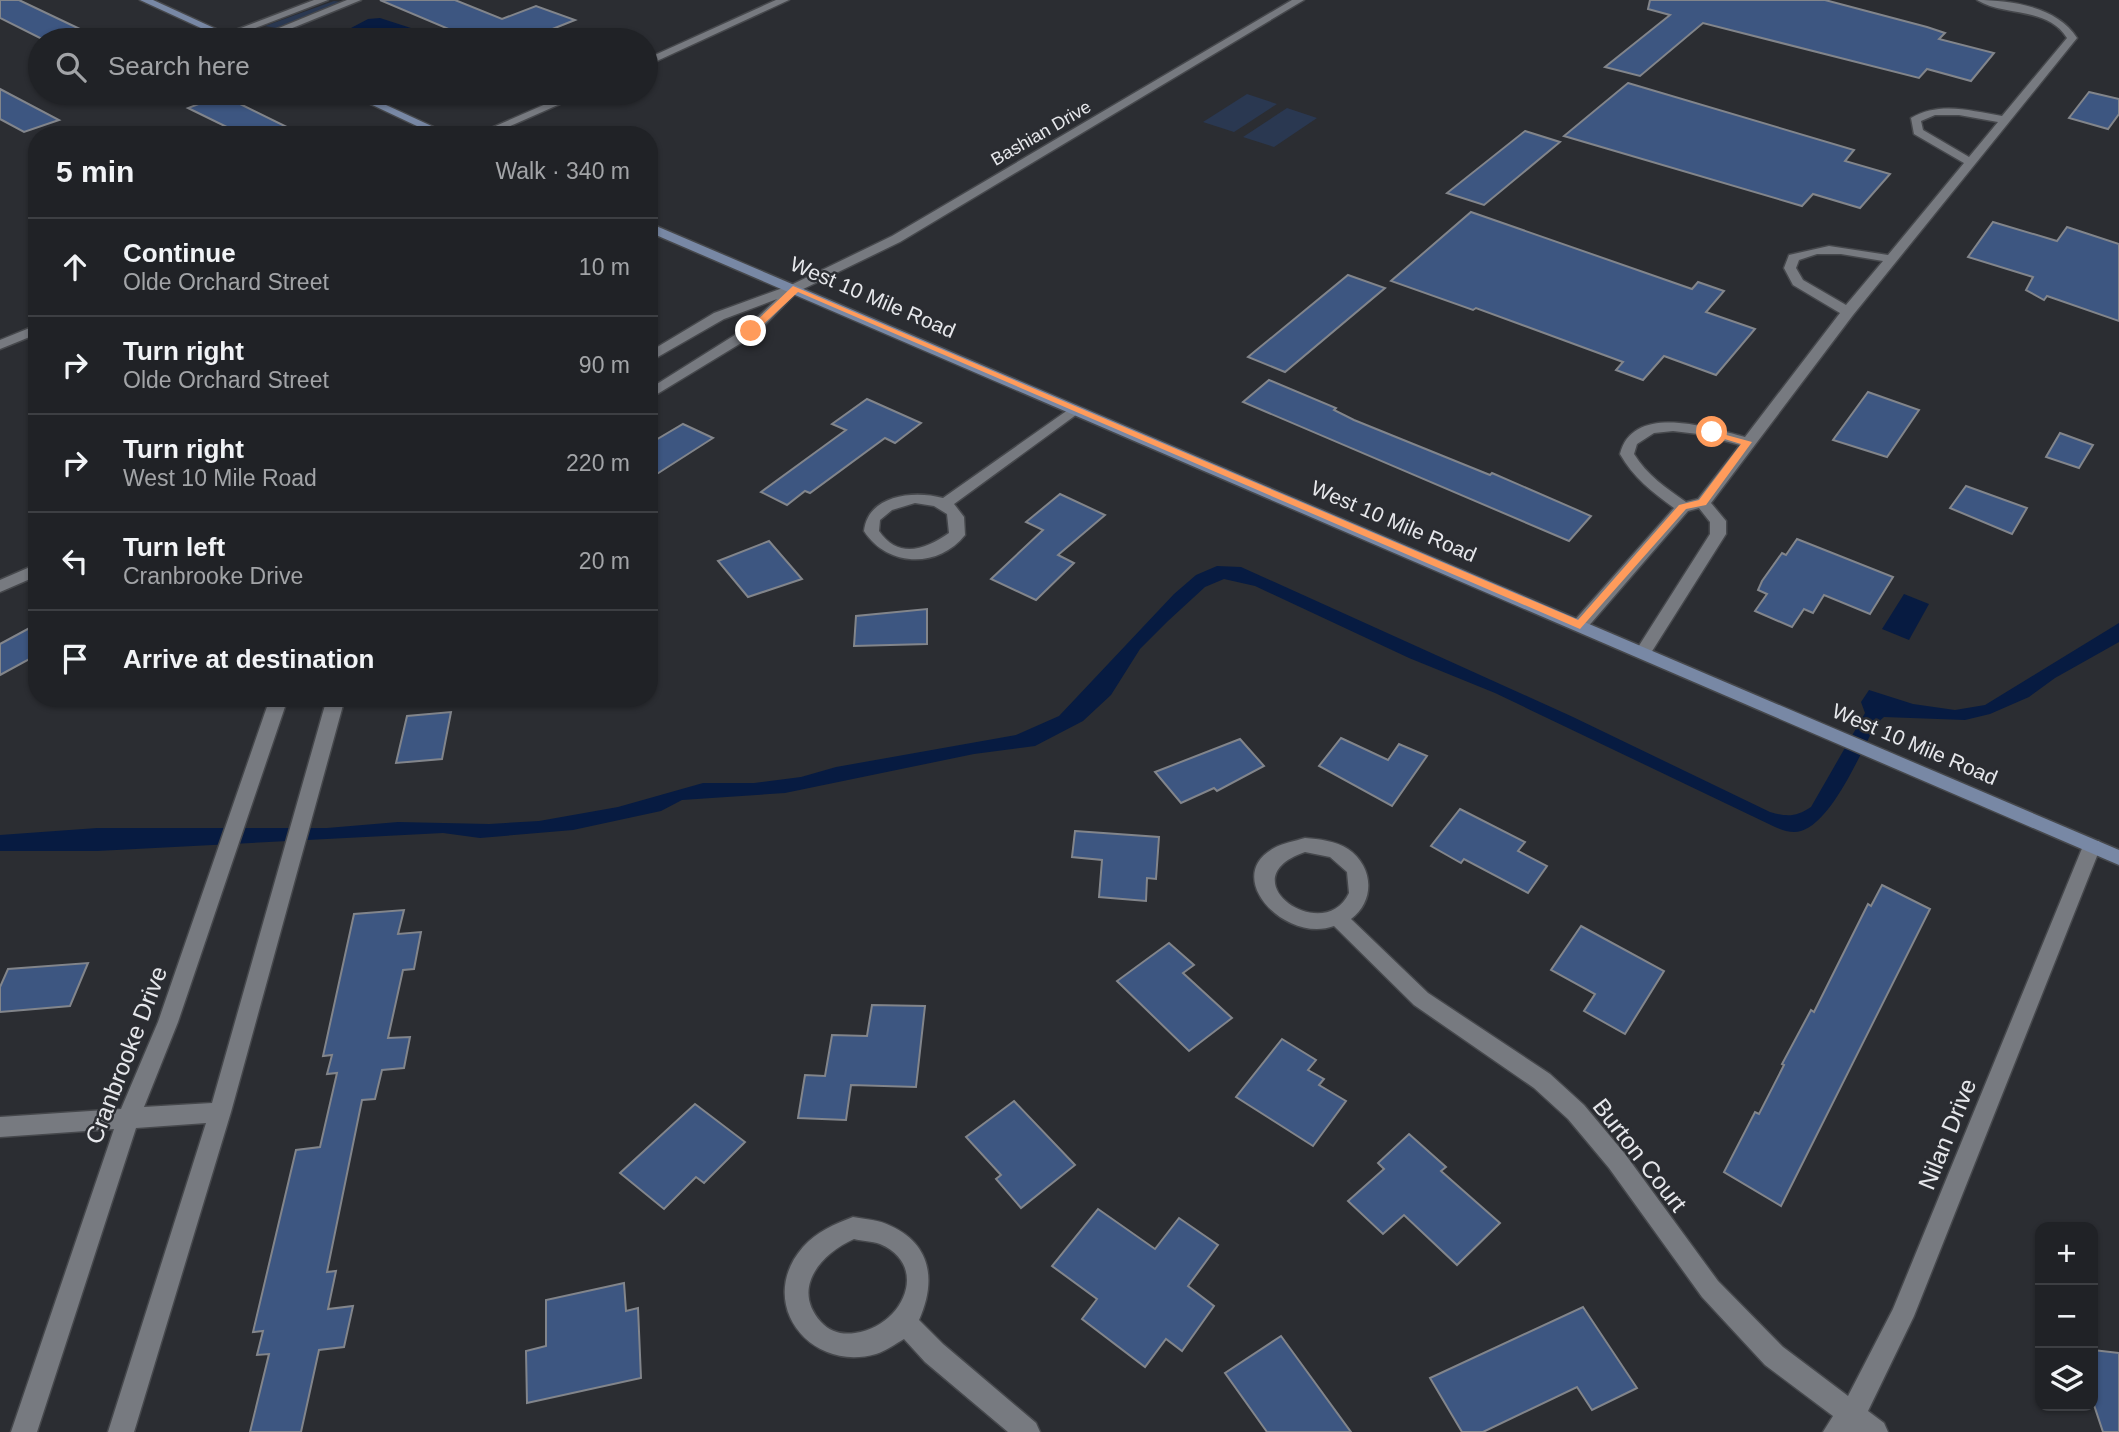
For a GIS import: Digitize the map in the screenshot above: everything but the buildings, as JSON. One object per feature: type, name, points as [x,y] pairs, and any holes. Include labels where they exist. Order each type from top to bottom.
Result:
[{"type":"main road","points":[[145,0],[208,28]]},
{"type":"main road","points":[[379,105],[426,126]]},
{"type":"main road","name":"West 10 Mile Road","points":[[658,231],[2119,858]]},
{"type":"street","points":[[254,28],[323,0]]},
{"type":"street","points":[[285,28],[356,0]]},
{"type":"street","points":[[658,58],[784,0]]},
{"type":"street","name":"Bashian Drive","points":[[796,288],[896,239],[1299,0]]},
{"type":"street","points":[[1580,625],[1682,507],[1703,503],[1848,312],[2072,38],[2064,26],[2052,19],[1982,0]]},
{"type":"street","points":[[501,126],[551,105]]},
{"type":"street","points":[[1970,162],[1918,132],[1915,120],[1922,114],[1942,112],[2005,120]]},
{"type":"street","points":[[1848,312],[1798,282],[1790,268],[1793,258],[1808,250],[1828,248],[1891,259]]},
{"type":"street","points":[[658,353],[719,316],[796,288]]},
{"type":"street","points":[[658,389],[751,331],[796,288]]},
{"type":"street","points":[[0,345],[28,333]]},
{"type":"street","points":[[945,504],[956,513],[959,523],[957,534],[933,551],[898,553],[883,547],[873,538],[870,528],[873,517],[883,507],[914,498],[945,504],[1075,409]]},
{"type":"street","points":[[1682,507],[1649,484],[1634,468],[1627,454],[1630,442],[1650,430],[1676,428],[1712,432],[1747,442]]},
{"type":"street","points":[[1643,652],[1718,534],[1718,521],[1703,503]]},
{"type":"street","points":[[0,587],[28,573]]},
{"type":"street","name":"Cranbrooke Drive","points":[[24,1432],[128,1118],[168,1022],[276,707]]},
{"type":"street","points":[[121,1432],[220,1112],[333,707]]},
{"type":"street","points":[[1314,846],[1341,854],[1354,867],[1361,881],[1360,896],[1352,909],[1338,918],[1319,922],[1300,920],[1282,911],[1269,899],[1264,876],[1273,856],[1287,848],[1314,846]]},
{"type":"street","name":"Nilan Drive","points":[[1843,1424],[1875,1376],[1902,1316],[2092,846]]},
{"type":"street","name":"Burton Court","points":[[1338,918],[1421,999],[1542,1081],[1576,1112],[1617,1161],[1710,1289],[1843,1424],[1875,1432]]},
{"type":"street","points":[[0,1127],[220,1112]]},
{"type":"street","points":[[853,1228],[877,1229],[897,1238],[912,1255],[919,1277],[916,1300],[905,1322],[885,1338],[862,1347],[838,1345],[816,1336],[801,1318],[796,1295],[799,1272],[811,1251],[831,1236],[853,1228]]},
{"type":"street","points":[[905,1322],[934,1353],[1027,1432]]},
{"type":"shaded area","points":[[334,1],[341,2],[276,28],[265,26]]},
{"type":"shaded area","points":[[380,18],[411,28],[351,28],[368,19]]},
{"type":"shaded area","points":[[1247,94],[1277,104],[1234,132],[1203,122]]},
{"type":"shaded area","points":[[1287,108],[1317,118],[1274,147],[1243,137]]},
{"type":"shaded area","points":[[1217,566],[1241,567],[1573,717],[1770,812],[1786,815],[1801,813],[1811,807],[1865,713],[1861,702],[1869,690],[1913,704],[1955,710],[1985,705],[2119,623],[2119,642],[2055,678],[2029,697],[1990,714],[1965,720],[1884,717],[1876,724],[1834,801],[1813,825],[1798,832],[1775,827],[1495,693],[1409,658],[1255,586],[1224,579],[1205,587],[1140,649],[1111,695],[1083,721],[1035,746],[974,754],[785,793],[682,800],[661,811],[573,830],[480,838],[443,833],[97,851],[0,851],[0,835],[97,828],[327,828],[398,822],[489,824],[539,821],[618,807],[703,783],[754,783],[801,777],[836,767],[1016,735],[1059,716],[1174,594],[1196,575]]},
{"type":"shaded area","points":[[1904,594],[1929,604],[1909,640],[1882,629]]},
{"type":"route","points":[[751,331],[796,288],[1580,625],[1682,507],[1703,503],[1747,442],[1712,432]]}]
